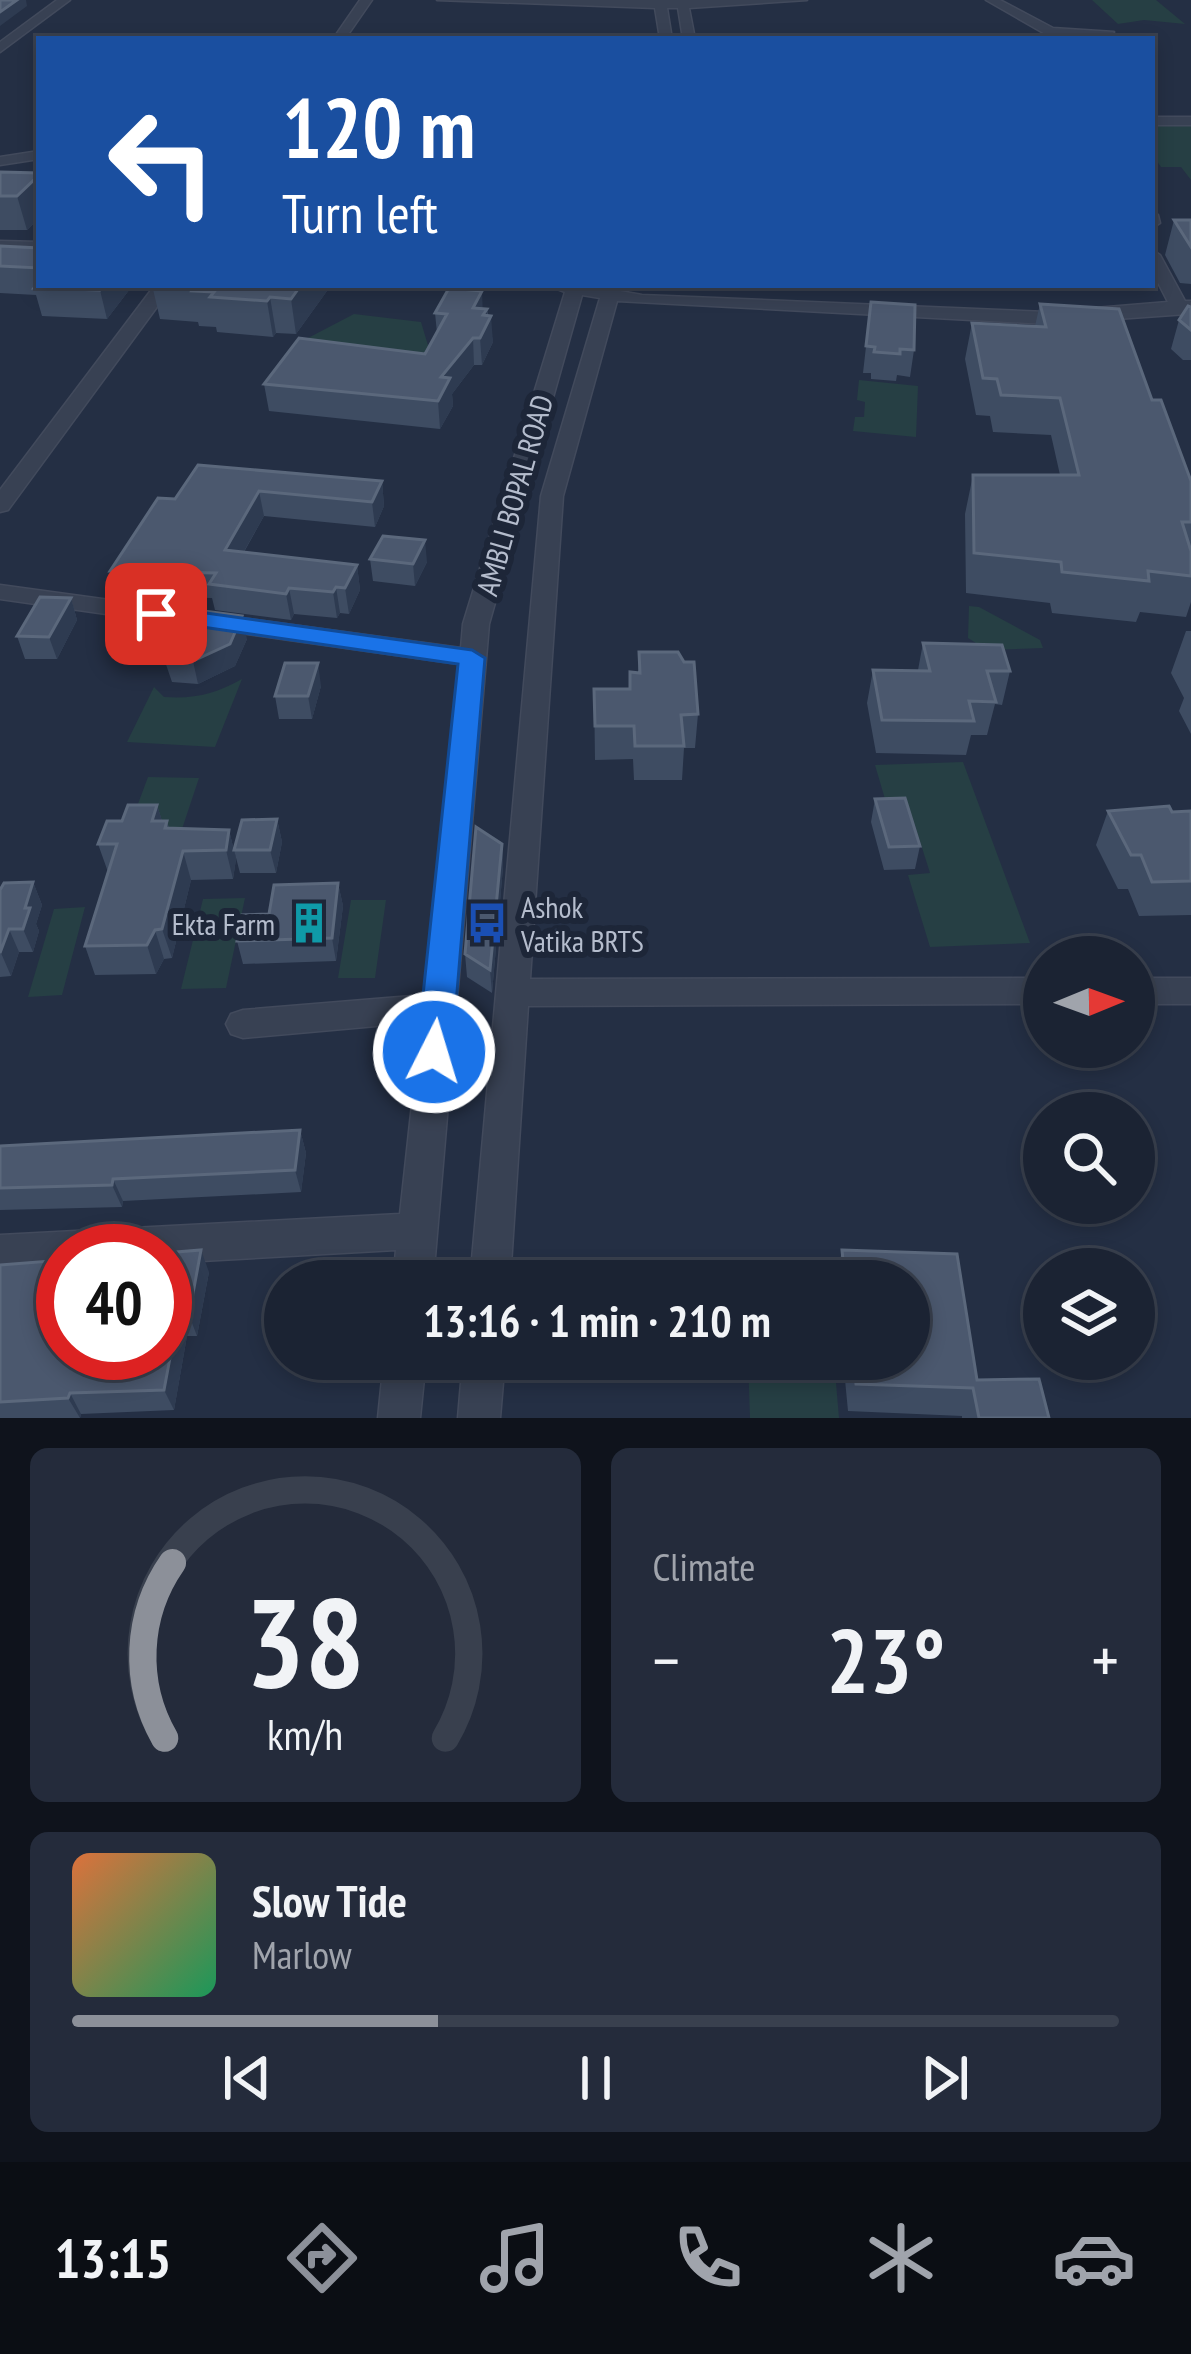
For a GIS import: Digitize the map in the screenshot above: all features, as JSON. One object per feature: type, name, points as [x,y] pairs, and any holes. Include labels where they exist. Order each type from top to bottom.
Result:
[{"type":"street","points":[[0,48],[64,0]]},
{"type":"street","points":[[341,36],[366,0]]},
{"type":"street","points":[[443,0],[801,0]]},
{"type":"street","points":[[579,0],[662,2]]},
{"type":"street","points":[[992,0],[1051,32],[1108,32]]},
{"type":"street","points":[[662,2],[666,36]]},
{"type":"street","points":[[681,2],[688,36]]},
{"type":"street","points":[[0,24],[33,24]]},
{"type":"street","points":[[1155,122],[1191,121]]},
{"type":"street","points":[[0,161],[36,155]]},
{"type":"street","points":[[0,246],[36,248]]},
{"type":"street","points":[[0,256],[36,257]]},
{"type":"street","points":[[614,288],[642,300],[1008,317],[1187,308],[1155,260]]},
{"type":"street","points":[[0,505],[162,288]]},
{"type":"street","name":"AMBLI BOPAL ROAD","points":[[415,1260],[476,624],[574,288]]},
{"type":"street","name":"AMBLI BOPAL ROAD","points":[[492,1260],[552,496],[614,288]]},
{"type":"street","points":[[0,592],[472,658]]},
{"type":"street","points":[[1155,991],[1191,991]]},
{"type":"street","points":[[512,993],[1023,992]]},
{"type":"street","points":[[242,1024],[438,1007]]},
{"type":"street","points":[[0,1254],[418,1231]]},
{"type":"street","points":[[399,1418],[403,1380]]},
{"type":"street","points":[[479,1418],[482,1380]]},
{"type":"green space","points":[[1092,0],[1156,0],[1185,24],[1144,20],[1118,24]]},
{"type":"green space","points":[[1155,125],[1191,126],[1191,180],[1181,167],[1161,167],[1155,158]]},
{"type":"green space","points":[[354,314],[421,322],[430,352],[422,363],[309,343],[308,338]]},
{"type":"green space","points":[[859,380],[918,386],[916,437],[853,431],[855,417],[864,417],[865,402],[857,400]]},
{"type":"green space","points":[[969,606],[1040,640],[1043,648],[987,650],[968,638]]},
{"type":"green space","points":[[242,679],[215,747],[127,742],[154,687],[164,697],[186,697],[214,692]]},
{"type":"green space","points":[[963,762],[1027,936],[1023,936],[1023,943],[930,947],[908,875],[930,873],[912,816],[890,816],[875,765]]},
{"type":"green space","points":[[148,777],[199,778],[182,829],[129,828]]},
{"type":"green space","points":[[245,898],[226,988],[181,989],[203,899]]},
{"type":"green space","points":[[351,900],[386,900],[375,978],[338,978]]},
{"type":"green space","points":[[85,907],[62,995],[28,997],[54,909]]},
{"type":"green space","points":[[749,1380],[836,1380],[839,1418],[750,1418]]},
{"type":"building","points":[[0,0],[17,0],[0,12]]},
{"type":"building","points":[[0,172],[36,173],[17,196],[0,196]]},
{"type":"building","points":[[1174,220],[1191,220],[1191,247]]},
{"type":"building","points":[[0,246],[36,248],[36,268],[0,266]]},
{"type":"building","points":[[299,288],[291,299],[270,297],[267,301],[192,291]]},
{"type":"building","points":[[449,288],[482,291],[473,308],[487,309],[483,315],[491,316],[480,338],[473,338],[441,377],[450,378],[438,401],[264,384],[299,338],[425,354],[447,314],[435,313]]},
{"type":"building","points":[[871,302],[915,305],[914,350],[874,352],[875,347],[866,346]]},
{"type":"building","points":[[1040,304],[1119,309],[1152,400],[1161,400],[1191,481],[1191,522],[1182,522],[1191,551],[1191,576],[1148,571],[1149,581],[1062,572],[1061,562],[974,553],[973,475],[1079,475],[1060,398],[1001,395],[997,379],[983,378],[972,323],[1046,327]]},
{"type":"building","points":[[1191,307],[1191,330],[1179,320]]},
{"type":"building","points":[[198,465],[382,481],[372,502],[259,491],[225,550],[357,565],[345,588],[336,587],[333,592],[289,588],[286,594],[209,584],[216,573],[110,571],[158,498],[175,499]]},
{"type":"building","points":[[383,536],[425,540],[413,564],[370,559]]},
{"type":"building","points":[[40,597],[71,598],[49,637],[17,636]]},
{"type":"building","points":[[196,610],[242,616],[230,644],[193,661],[166,660],[159,644],[167,629],[183,630]]},
{"type":"building","points":[[923,643],[1002,645],[1010,671],[987,671],[996,702],[969,701],[974,721],[882,720],[873,670],[930,671]]},
{"type":"building","points":[[639,652],[678,652],[684,662],[694,662],[698,714],[681,715],[684,746],[635,746],[634,726],[595,726],[594,689],[630,689],[630,672],[640,673]]},
{"type":"building","points":[[285,663],[318,663],[308,696],[275,696]]},
{"type":"building","points":[[905,798],[920,846],[889,847],[875,799]]},
{"type":"building","points":[[128,805],[157,805],[152,821],[167,821],[165,828],[229,830],[226,850],[183,851],[162,929],[155,930],[147,945],[85,946],[117,844],[98,844],[107,821],[122,821]]},
{"type":"building","points":[[1169,806],[1172,812],[1191,811],[1191,881],[1152,882],[1141,855],[1131,855],[1108,811]]},
{"type":"building","points":[[277,819],[270,850],[234,850],[242,820]]},
{"type":"building","name":"Ashok Vatika BRTS","points":[[476,827],[502,844],[490,970],[465,954]]},
{"type":"building","points":[[33,882],[23,929],[9,929],[0,953],[0,890],[4,883]]},
{"type":"building","points":[[338,883],[332,938],[237,941],[242,915],[269,914],[274,885]]},
{"type":"building","points":[[300,1130],[295,1170],[113,1179],[112,1185],[0,1188],[0,1146]]},
{"type":"building","points":[[201,1250],[192,1299],[192,1251]]},
{"type":"building","points":[[842,1250],[957,1254],[977,1380],[1039,1380],[1049,1418],[979,1418],[973,1388],[856,1384],[856,1380],[930,1380],[930,1260],[843,1260]]},
{"type":"building","points":[[36,1262],[36,1380],[166,1380],[164,1390],[70,1393],[68,1398],[0,1402],[0,1265]]},
{"type":"place","name":"Ekta Farm","points":[[309,923]]},
{"type":"place","name":"Ashok Vatika BRTS","points":[[487,923]]},
{"type":"route","points":[[156,614],[472,658],[434,1052]]}]
